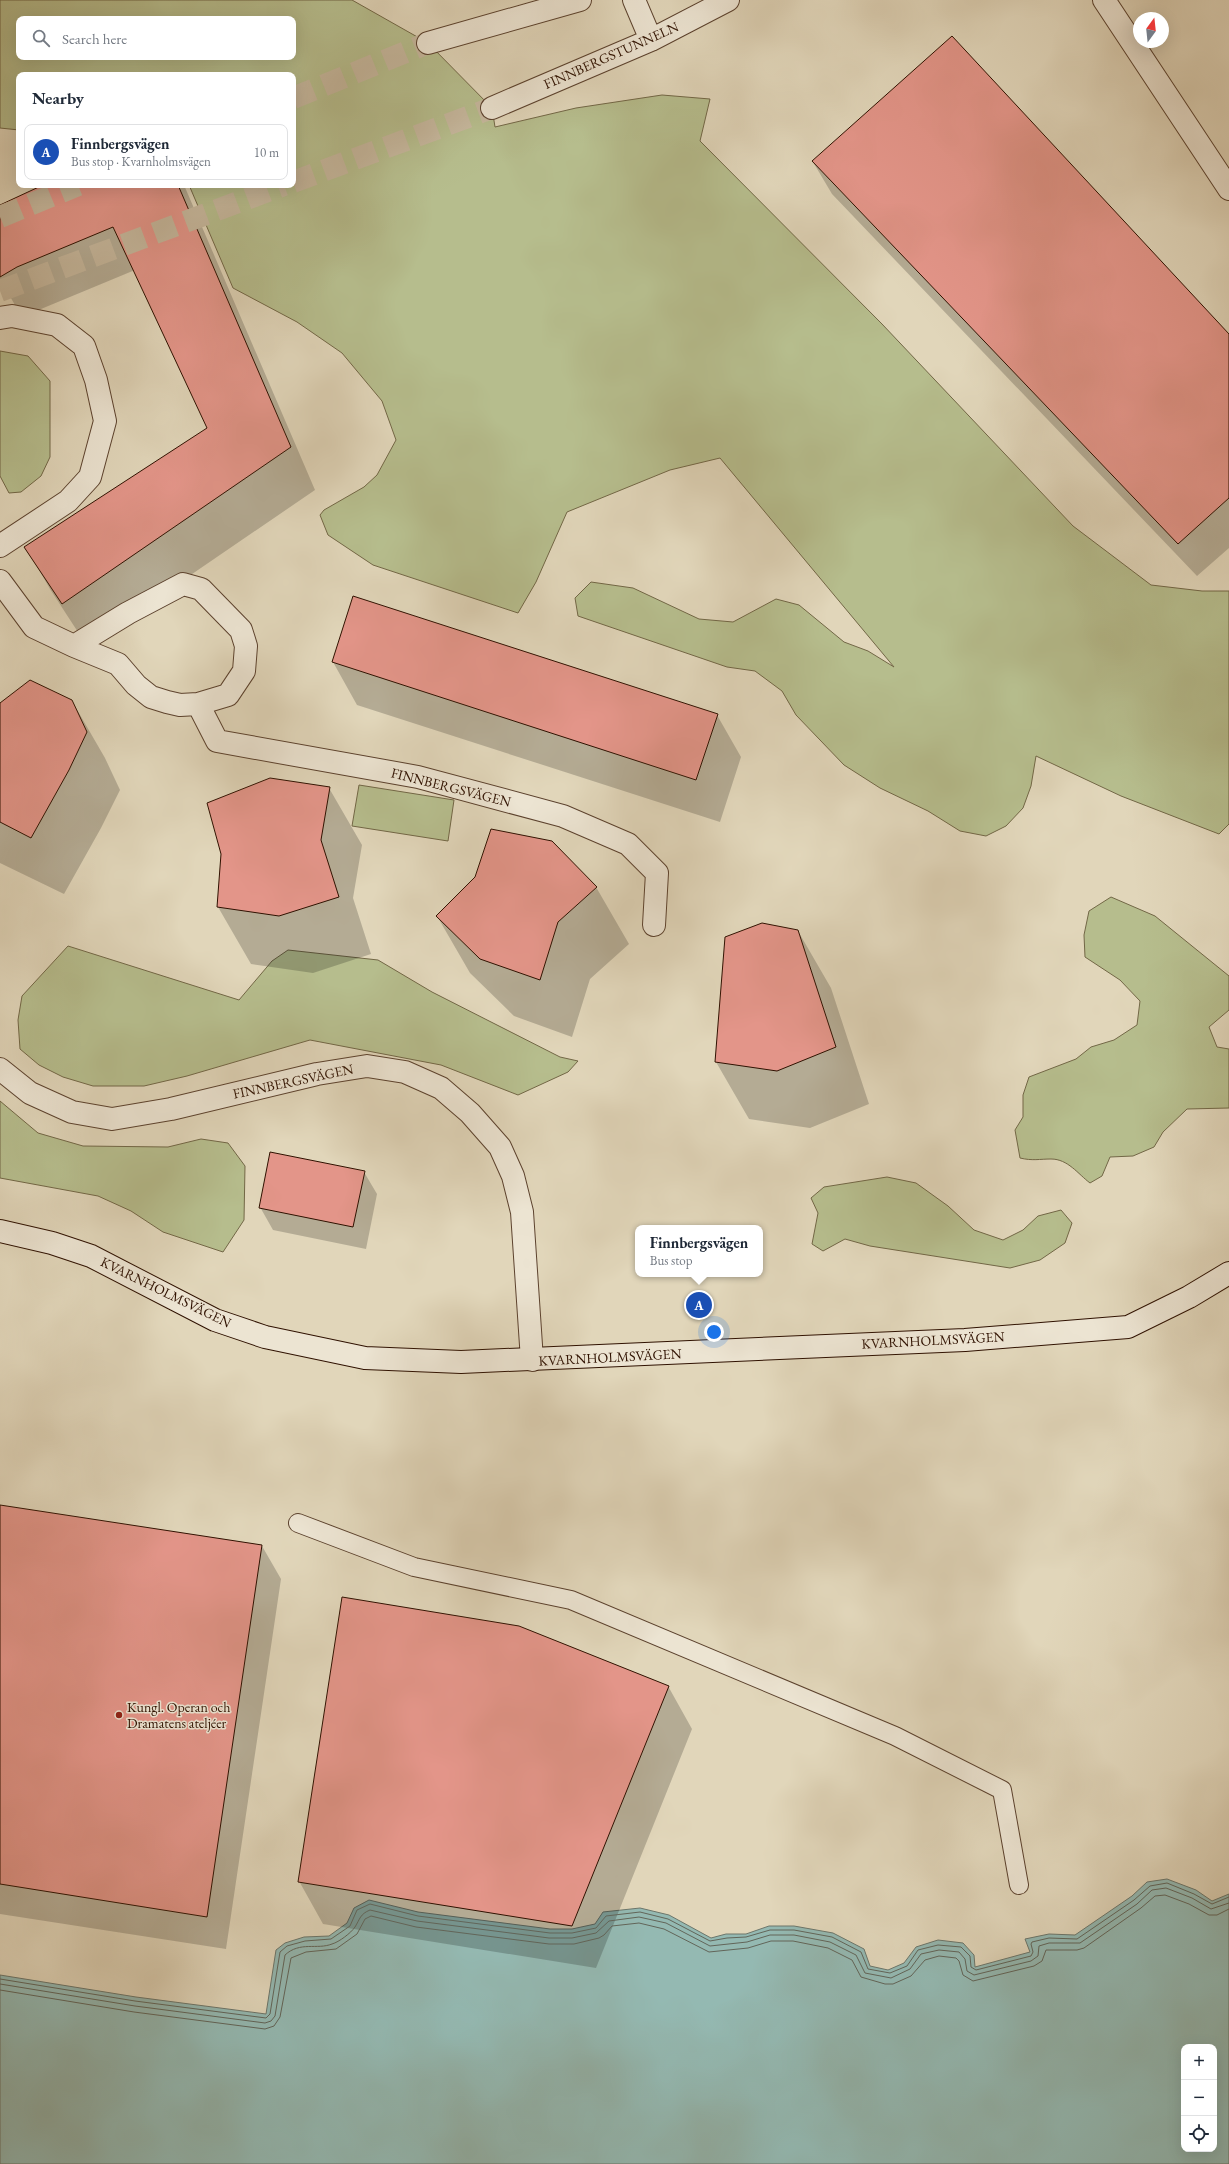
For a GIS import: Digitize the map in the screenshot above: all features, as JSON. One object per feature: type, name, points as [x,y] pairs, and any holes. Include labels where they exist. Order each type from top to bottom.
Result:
[{"type":"street","points":[[428,43],[580,0]]},
{"type":"street","points":[[634,0],[651,40]]},
{"type":"street","name":"FINNBERGSTUNNELN","points":[[492,108],[651,40],[728,0]]},
{"type":"street","points":[[1104,0],[1229,190]]},
{"type":"street","points":[[0,318],[12,316],[57,324],[84,346],[96,380],[105,421],[90,477],[68,501],[0,546]]},
{"type":"street","points":[[0,581],[34,627],[74,646],[118,664],[136,685],[151,697],[180,705],[198,704],[228,694],[244,671],[246,646],[241,630],[201,589],[184,584],[128,613],[74,646]]},
{"type":"street","name":"FINNBERGSVÄGEN","points":[[198,704],[217,740],[418,777],[563,816],[628,844],[657,873],[654,925]]},
{"type":"street","name":"FINNBERGSVÄGEN","points":[[0,1069],[30,1093],[72,1112],[112,1119],[171,1109],[317,1074],[367,1066],[405,1072],[441,1088],[470,1114],[500,1147],[513,1176],[522,1212],[532,1360]]},
{"type":"street","name":"KVARNHOLMSVÄGEN","points":[[0,1231],[52,1243],[92,1256],[215,1320],[265,1337],[365,1358],[462,1362],[965,1340],[1128,1327],[1189,1297],[1229,1273]]},
{"type":"lane","points":[[298,1523],[414,1567],[571,1600],[908,1743],[1002,1790],[1019,1885]]},
{"type":"green space","points":[[0,0],[352,0],[428,43],[492,108],[495,127],[576,108],[662,95],[710,99],[700,141],[882,324],[1073,526],[1151,585],[1202,591],[1229,591],[1229,824],[1219,834],[1121,796],[1036,756],[1031,786],[1023,808],[1006,826],[986,836],[960,831],[928,811],[880,788],[844,765],[796,715],[782,691],[755,671],[727,667],[578,616],[575,598],[591,582],[633,588],[699,619],[733,622],[776,599],[799,605],[844,642],[868,651],[894,667],[720,458],[670,470],[567,512],[536,582],[518,613],[373,565],[328,535],[320,515],[324,510],[364,487],[377,475],[396,440],[382,401],[342,353],[297,322],[233,288],[190,188],[296,188],[296,72],[16,72],[16,130],[0,128]]},
{"type":"green space","points":[[0,351],[28,356],[50,381],[50,457],[41,476],[21,492],[9,493],[0,476]]},
{"type":"green space","points":[[359,785],[454,800],[448,841],[352,826]]},
{"type":"green space","points":[[1111,897],[1155,916],[1229,976],[1229,1010],[1209,1027],[1217,1047],[1229,1049],[1229,1108],[1187,1109],[1163,1132],[1154,1147],[1133,1156],[1110,1157],[1102,1176],[1090,1183],[1063,1161],[1020,1158],[1015,1130],[1023,1117],[1023,1095],[1029,1077],[1076,1059],[1091,1047],[1114,1040],[1137,1025],[1140,1001],[1120,980],[1085,957],[1084,935],[1089,911]]},
{"type":"green space","points":[[68,946],[239,1000],[272,961],[288,950],[378,960],[432,992],[560,1057],[578,1061],[568,1072],[518,1095],[441,1065],[310,1040],[187,1076],[144,1086],[93,1086],[63,1077],[39,1065],[20,1049],[18,1020],[22,996]]},
{"type":"green space","points":[[0,1101],[38,1133],[83,1146],[168,1147],[201,1139],[228,1143],[245,1166],[244,1220],[223,1252],[163,1232],[131,1211],[98,1196],[0,1178]]},
{"type":"green space","points":[[887,1177],[916,1183],[948,1206],[974,1230],[1003,1240],[1023,1230],[1038,1216],[1061,1210],[1072,1223],[1065,1243],[1040,1260],[1010,1268],[870,1246],[845,1239],[823,1251],[812,1244],[818,1213],[811,1198],[824,1187]]},
{"type":"water","points":[[1167,1879],[1196,1890],[1212,1901],[1229,1894],[1229,2164],[0,2164],[0,1975],[136,1997],[266,2014],[276,1950],[285,1943],[304,1937],[329,1936],[347,1923],[354,1908],[369,1900],[418,1912],[550,1929],[572,1929],[595,1924],[603,1912],[640,1908],[669,1915],[711,1938],[726,1934],[746,1934],[769,1926],[794,1926],[833,1933],[864,1949],[870,1966],[888,1970],[904,1963],[916,1947],[938,1940],[963,1943],[974,1955],[975,1967],[1030,1952],[1025,1939],[1049,1934],[1075,1935],[1132,1896],[1147,1882]]},
{"type":"building","points":[[952,36],[1229,334],[1229,498],[1178,544],[812,161]]},
{"type":"building","points":[[37,188],[179,188],[291,447],[62,604],[24,547],[207,428],[113,227],[17,267],[0,277],[0,205]]},
{"type":"building","points":[[353,596],[718,714],[696,780],[332,662]]},
{"type":"building","points":[[30,680],[72,700],[87,732],[69,770],[31,838],[0,822],[0,703]]},
{"type":"building","points":[[270,778],[330,787],[321,840],[339,897],[279,916],[217,907],[221,854],[207,803]]},
{"type":"building","points":[[491,829],[552,841],[597,887],[558,922],[540,980],[480,959],[436,916],[475,877]]},
{"type":"building","points":[[762,923],[798,930],[836,1047],[777,1071],[715,1062],[725,937]]},
{"type":"building","points":[[270,1152],[365,1171],[353,1227],[259,1208]]},
{"type":"building","name":"Kungl. Operan och Dramatens ateljéer","points":[[0,1505],[262,1545],[207,1917],[0,1884]]},
{"type":"building","points":[[342,1597],[519,1626],[669,1686],[572,1926],[298,1882]]},
{"type":"tunnel","points":[[296,97],[428,43]]},
{"type":"tunnel","points":[[296,181],[492,108]]},
{"type":"tunnel","points":[[0,217],[71,188]]},
{"type":"tunnel","points":[[0,291],[276,188]]},
{"type":"place","name":"Finnbergsvägen","points":[[699,1305]]},
{"type":"place","name":"Kungl. Operan och Dramatens ateljéer","points":[[119,1715]]}]
